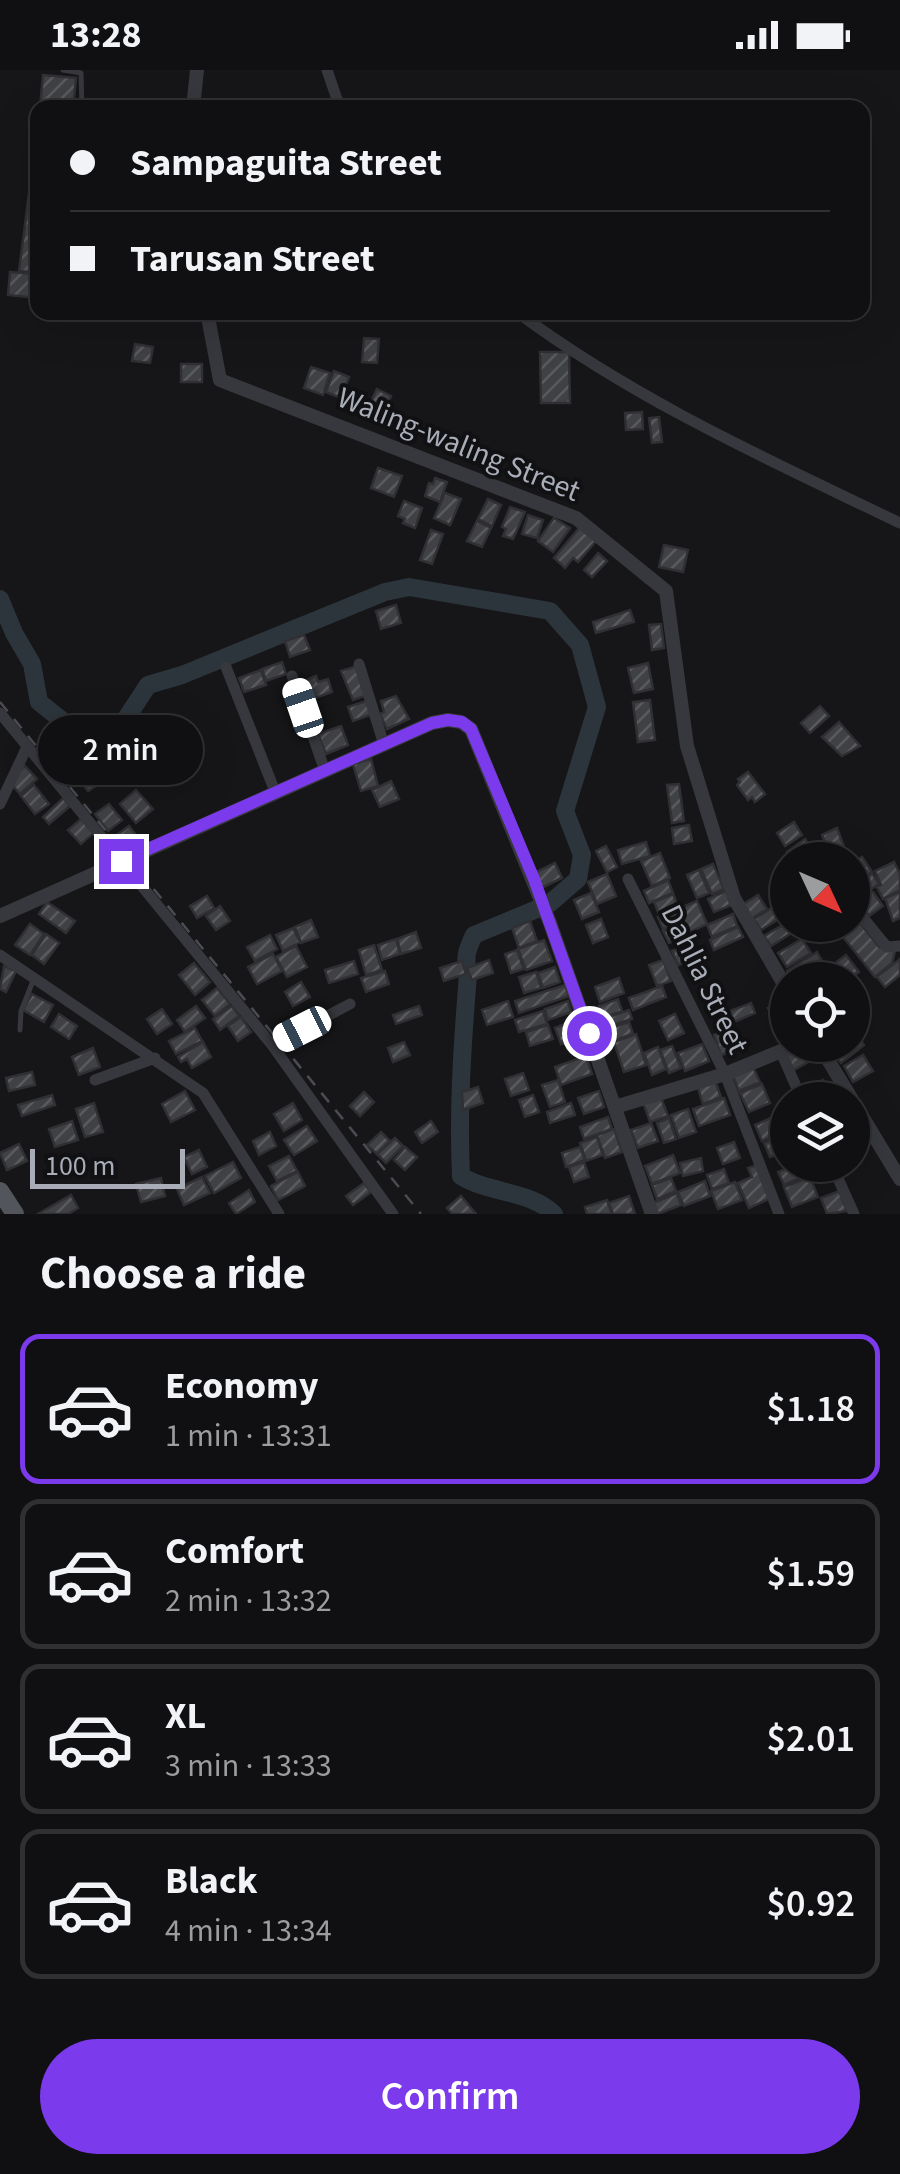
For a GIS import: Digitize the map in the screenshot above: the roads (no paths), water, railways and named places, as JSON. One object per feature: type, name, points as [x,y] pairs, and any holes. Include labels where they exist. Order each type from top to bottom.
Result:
[{"type":"main road","points":[[0,1191],[15,1214]]},
{"type":"street","points":[[193,100],[197,70]]},
{"type":"street","points":[[328,70],[337,100]]},
{"type":"street","name":"Waling-waling Street","points":[[209,320],[220,380],[576,518],[666,591],[687,746],[734,898],[772,962]]},
{"type":"street","points":[[527,320],[653,401],[900,524]]},
{"type":"street","points":[[359,664],[384,745]]},
{"type":"street","points":[[226,667],[276,794]]},
{"type":"street","points":[[292,676],[325,772]]},
{"type":"street","points":[[0,714],[272,1045],[393,1214]]},
{"type":"street","points":[[0,916],[432,723],[462,722],[471,729],[544,908],[652,1214]]},
{"type":"street","points":[[0,804],[26,749]]},
{"type":"street","name":"Dahlia Street","points":[[628,878],[725,1074],[779,1214]]},
{"type":"street","points":[[870,926],[888,947],[900,946]]},
{"type":"street","points":[[0,955],[203,1093],[279,1214]]},
{"type":"street","points":[[272,1045],[350,1004]]},
{"type":"street","points":[[615,1107],[725,1074],[770,1054]]},
{"type":"street","points":[[95,1080],[155,1058]]},
{"type":"street","points":[[829,1062],[900,1179]]},
{"type":"street","points":[[840,1182],[854,1214]]},
{"type":"lane","points":[[63,70],[81,73],[82,100]]},
{"type":"lane","points":[[20,1030],[22,1011],[34,978]]},
{"type":"waterway","points":[[0,599],[32,664],[39,702],[64,722],[108,746],[148,685],[182,675],[385,592],[409,587],[550,611],[580,645],[597,707],[565,811],[582,855],[578,879],[549,904],[474,935],[466,957],[460,1128],[461,1176],[533,1200],[554,1214]]},
{"type":"railway","points":[[0,702],[421,1214]]}]
